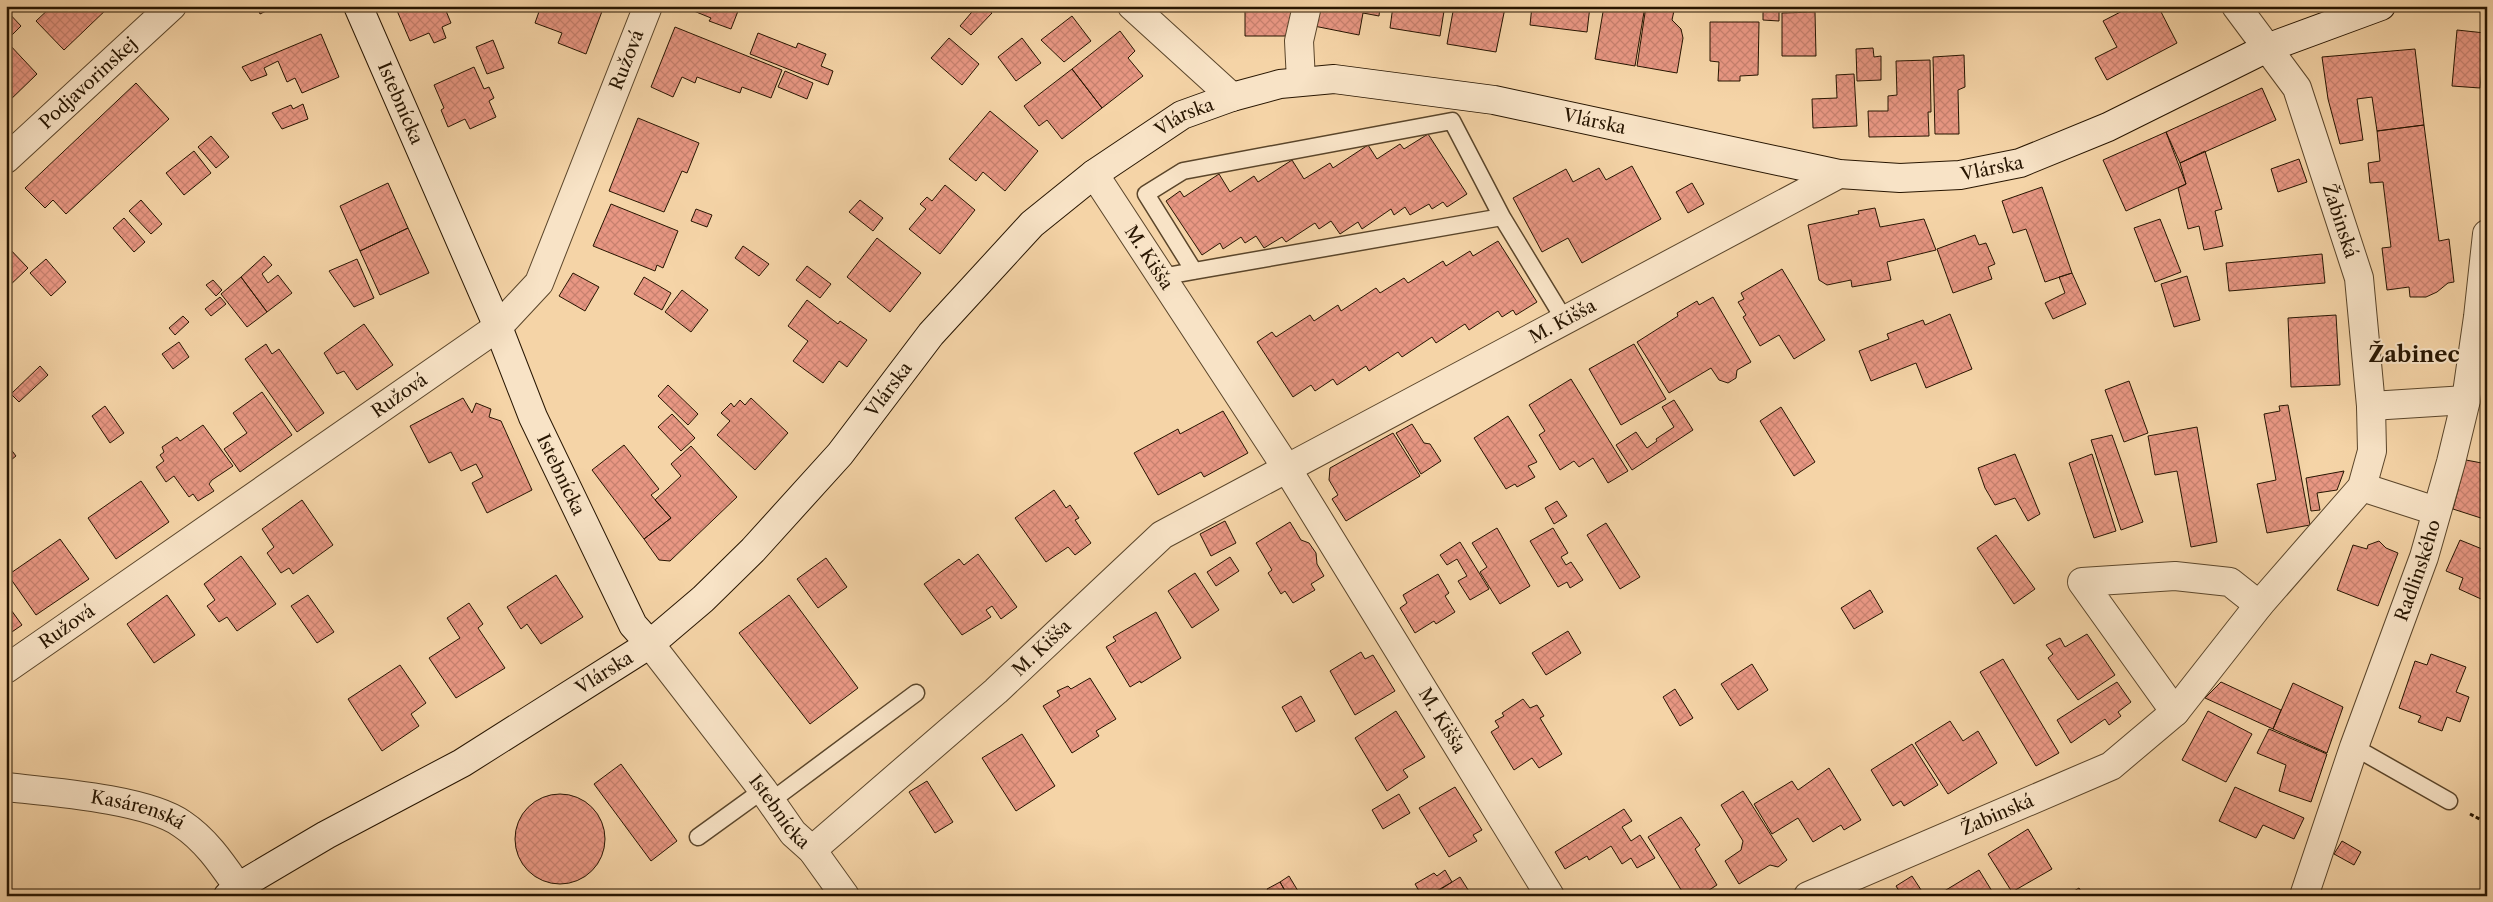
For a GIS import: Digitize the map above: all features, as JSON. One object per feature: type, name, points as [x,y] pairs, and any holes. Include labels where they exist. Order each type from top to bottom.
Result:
[{"type":"street","name":"Podjavorinskej","points":[[6,160],[172,6]]},
{"type":"street","name":"Istebnícka","points":[[358,6],[498,327],[533,417],[633,625],[650,644],[767,795],[793,833],[812,850],[845,896]]},
{"type":"street","name":"Ružová","points":[[6,669],[498,327],[539,283],[648,6]]},
{"type":"street","points":[[1132,6],[1232,97]]},
{"type":"street","points":[[1301,81],[1299,41],[1307,6]]},
{"type":"street","name":"Žabinská","points":[[1808,896],[2111,766],[2175,712],[2259,605],[2362,487],[2372,451],[2371,406],[2359,278],[2297,88],[2236,6]]},
{"type":"street","name":"Vlárska","points":[[233,891],[326,835],[462,763],[650,644],[703,599],[746,556],[833,462],[931,334],[1032,224],[1094,174],[1182,115],[1232,97],[1280,84],[1334,79],[1494,100],[1838,174],[1900,178],[1960,175],[2020,163],[2108,127],[2268,48],[2381,6]]},
{"type":"street","name":"M. Kišša","points":[[1094,174],[1286,467],[1550,896]]},
{"type":"street","name":"M. Kišša","points":[[812,850],[996,690],[1162,534],[1838,174]]},
{"type":"street","name":"Radlinského","points":[[2304,896],[2354,747],[2424,557],[2451,462],[2466,400],[2478,318],[2487,234]]},
{"type":"street","points":[[2371,406],[2466,400]]},
{"type":"street","points":[[2362,487],[2436,511]]},
{"type":"street","points":[[2175,712],[2082,582],[2175,576],[2230,582],[2259,605]]},
{"type":"street","name":"Kasárenská","points":[[6,787],[121,803],[155,812],[181,823],[205,843],[233,891]]},
{"type":"lane","points":[[1194,272],[1146,194],[1183,171],[1452,121],[1502,217],[1564,320]]},
{"type":"lane","points":[[1161,277],[1502,217]]},
{"type":"lane","points":[[698,837],[767,795],[916,693]]},
{"type":"lane","points":[[2354,747],[2449,801]]},
{"type":"building","points":[[52,6],[110,6],[64,50],[36,21]]},
{"type":"building","points":[[257,6],[276,6],[260,14]]},
{"type":"building","points":[[395,6],[444,6],[451,23],[442,27],[446,38],[434,43],[429,33],[410,41]]},
{"type":"building","points":[[541,6],[604,6],[586,54],[558,43],[562,33],[535,23]]},
{"type":"building","points":[[740,6],[731,29],[709,21],[711,18],[684,7]]},
{"type":"building","points":[[977,6],[983,6],[992,13],[971,35],[960,26]]},
{"type":"building","points":[[1245,6],[1295,6],[1288,36],[1245,36]]},
{"type":"building","points":[[1318,6],[1380,6],[1379,16],[1363,13],[1359,35],[1314,26]]},
{"type":"building","points":[[1393,6],[1417,6],[1444,11],[1440,36],[1390,28]]},
{"type":"building","points":[[1454,6],[1505,8],[1496,52],[1447,44]]},
{"type":"building","points":[[1532,6],[1590,6],[1587,32],[1530,25]]},
{"type":"building","points":[[1604,6],[1645,6],[1635,66],[1595,59]]},
{"type":"building","points":[[1646,6],[1675,6],[1672,20],[1681,29],[1683,38],[1677,73],[1637,66]]},
{"type":"building","points":[[1763,6],[1779,6],[1779,21],[1763,20]]},
{"type":"building","points":[[2132,6],[2158,6],[2177,43],[2107,80],[2095,58],[2117,47],[2103,21]]},
{"type":"building","points":[[2172,6],[2202,6],[2202,9]]},
{"type":"building","points":[[6,10],[21,26],[10,37],[6,32]]},
{"type":"building","points":[[1815,12],[1816,56],[1782,56],[1782,13]]},
{"type":"building","points":[[1072,16],[1091,41],[1064,62],[1041,40]]},
{"type":"building","points":[[1710,22],[1759,22],[1758,75],[1740,76],[1740,81],[1718,81],[1719,62],[1710,61]]},
{"type":"building","points":[[675,27],[782,70],[771,98],[742,87],[740,93],[697,77],[695,83],[682,77],[673,97],[651,87]]},
{"type":"building","points":[[2457,30],[2485,33],[2480,88],[2452,86]]},
{"type":"building","points":[[1120,31],[1135,51],[1128,58],[1143,76],[1102,108],[1072,69]]},
{"type":"building","points":[[758,33],[796,48],[798,43],[826,54],[821,66],[833,71],[828,85],[750,54]]},
{"type":"building","points":[[321,34],[339,77],[302,93],[295,78],[287,82],[278,61],[264,68],[267,75],[251,81],[242,67]]},
{"type":"building","points":[[949,38],[979,64],[962,85],[931,58]]},
{"type":"building","points":[[1022,38],[1041,63],[1016,81],[998,57]]},
{"type":"building","points":[[493,40],[504,68],[487,74],[476,47]]},
{"type":"building","points":[[8,43],[37,74],[6,104],[6,45]]},
{"type":"building","points":[[1873,48],[1874,57],[1881,56],[1881,80],[1857,81],[1856,49]]},
{"type":"building","points":[[2415,49],[2424,125],[2377,131],[2372,97],[2357,99],[2363,140],[2340,144],[2328,99],[2322,57]]},
{"type":"building","points":[[1964,55],[1965,87],[1958,90],[1959,134],[1935,134],[1933,57]]},
{"type":"building","points":[[1930,60],[1931,112],[1928,112],[1929,136],[1869,137],[1868,111],[1888,111],[1888,96],[1897,95],[1896,61]]},
{"type":"building","points":[[474,67],[484,89],[489,87],[494,98],[489,101],[496,117],[470,129],[465,119],[448,127],[441,110],[444,108],[434,85]]},
{"type":"building","points":[[1072,69],[1102,108],[1062,139],[1047,120],[1039,126],[1024,106]]},
{"type":"building","points":[[785,71],[813,83],[807,99],[778,87]]},
{"type":"building","points":[[1854,74],[1857,126],[1813,128],[1812,99],[1837,98],[1836,75]]},
{"type":"building","points":[[136,83],[169,119],[66,214],[53,200],[45,208],[25,188]]},
{"type":"building","points":[[2262,88],[2276,120],[2180,163],[2166,132]]},
{"type":"building","points":[[303,104],[308,119],[282,129],[272,113],[291,105],[293,109]]},
{"type":"building","points":[[990,111],[1038,151],[1005,191],[983,172],[976,181],[949,159]]},
{"type":"building","points":[[638,118],[699,143],[687,173],[682,171],[664,212],[609,191]]},
{"type":"building","points":[[2424,125],[2439,241],[2449,239],[2454,282],[2448,283],[2437,292],[2426,297],[2410,297],[2409,287],[2387,290],[2382,248],[2391,247],[2383,182],[2370,183],[2368,163],[2380,161],[2377,131]]},
{"type":"building","points":[[2166,132],[2186,184],[2126,211],[2103,160]]},
{"type":"building","points":[[1428,134],[1467,194],[1447,207],[1443,202],[1432,209],[1429,204],[1410,215],[1405,207],[1394,215],[1391,209],[1362,229],[1358,222],[1340,234],[1331,221],[1319,229],[1315,223],[1286,242],[1282,237],[1264,248],[1256,236],[1245,243],[1241,237],[1223,249],[1220,243],[1202,255],[1166,201],[1180,191],[1184,197],[1219,174],[1230,192],[1254,176],[1258,182],[1292,160],[1304,179],[1330,163],[1333,168],[1368,145],[1377,159],[1400,144],[1404,149]]},
{"type":"building","points":[[211,136],[229,157],[216,168],[198,147]]},
{"type":"building","points":[[194,151],[211,173],[184,195],[166,173]]},
{"type":"building","points":[[2205,151],[2222,209],[2215,211],[2223,246],[2204,250],[2199,226],[2188,229],[2178,188],[2186,184],[2180,163]]},
{"type":"building","points":[[2299,159],[2307,182],[2278,192],[2271,169]]},
{"type":"building","points":[[1632,166],[1661,219],[1582,263],[1568,238],[1542,252],[1513,198],[1566,169],[1573,182],[1599,168],[1606,180]]},
{"type":"building","points":[[388,183],[408,228],[360,251],[340,206]]},
{"type":"building","points":[[1692,183],[1704,204],[1688,213],[1676,192]]},
{"type":"building","points":[[945,185],[975,210],[940,254],[909,229],[926,209],[920,204],[927,197],[932,201]]},
{"type":"building","points":[[2042,187],[2072,273],[2045,282],[2026,229],[2013,233],[2002,201]]},
{"type":"building","points":[[141,200],[162,224],[151,234],[129,211]]},
{"type":"building","points":[[860,200],[883,218],[873,231],[849,212]]},
{"type":"building","points":[[611,204],[678,231],[663,268],[657,265],[655,271],[593,246]]},
{"type":"building","points":[[1875,208],[1880,227],[1924,219],[1936,250],[1887,262],[1891,280],[1852,287],[1851,280],[1827,285],[1819,280],[1808,225],[1859,214],[1858,211]]},
{"type":"building","points":[[696,209],[712,215],[707,227],[691,221]]},
{"type":"building","points":[[124,218],[145,242],[134,252],[113,228]]},
{"type":"building","points":[[2160,219],[2181,272],[2155,282],[2134,228]]},
{"type":"building","points":[[408,228],[429,273],[380,295],[360,251]]},
{"type":"building","points":[[1975,235],[1979,245],[1986,243],[1995,264],[1988,267],[1992,279],[1953,293],[1937,249]]},
{"type":"building","points":[[877,238],[921,273],[890,312],[847,277]]},
{"type":"building","points":[[1498,241],[1537,302],[1516,315],[1513,310],[1502,317],[1498,311],[1469,330],[1465,324],[1436,343],[1432,337],[1402,357],[1398,352],[1369,371],[1366,366],[1337,385],[1333,379],[1315,391],[1311,385],[1293,397],[1257,342],[1272,332],[1276,337],[1310,315],[1314,321],[1338,305],[1341,311],[1376,288],[1380,293],[1404,278],[1408,283],[1443,261],[1446,266],[1470,251],[1473,256]]},
{"type":"building","points":[[6,245],[28,268],[6,289]]},
{"type":"building","points":[[743,246],[769,264],[759,276],[735,258]]},
{"type":"building","points":[[2322,254],[2325,283],[2229,291],[2226,263]]},
{"type":"building","points":[[264,256],[272,265],[262,274],[268,283],[278,275],[292,293],[267,312],[241,277]]},
{"type":"building","points":[[46,259],[66,282],[51,296],[30,273]]},
{"type":"building","points":[[357,259],[374,298],[354,307],[329,271]]},
{"type":"building","points":[[807,266],[831,284],[820,298],[796,280]]},
{"type":"building","points":[[1782,269],[1825,340],[1794,359],[1779,335],[1760,346],[1743,317],[1746,315],[1738,302],[1744,299],[1741,293]]},
{"type":"building","points":[[573,273],[599,287],[585,311],[559,296]]},
{"type":"building","points":[[2072,273],[2086,304],[2053,319],[2045,303],[2065,293],[2059,277]]},
{"type":"building","points":[[2187,276],[2200,320],[2174,327],[2161,284]]},
{"type":"building","points":[[241,277],[267,312],[247,327],[221,294]]},
{"type":"building","points":[[644,277],[671,293],[662,310],[634,294]]},
{"type":"building","points":[[213,280],[222,290],[216,296],[206,285]]},
{"type":"building","points":[[682,290],[708,310],[691,332],[665,312]]},
{"type":"building","points":[[220,297],[226,304],[211,316],[205,309]]},
{"type":"building","points":[[1713,297],[1751,362],[1737,370],[1736,378],[1728,383],[1719,380],[1711,368],[1669,393],[1637,342],[1678,316],[1677,313],[1697,301],[1699,305]]},
{"type":"building","points":[[807,300],[838,324],[840,321],[867,340],[847,367],[839,361],[823,383],[793,361],[808,341],[788,326]]},
{"type":"building","points":[[1950,314],[1972,369],[1926,388],[1916,363],[1871,381],[1859,351],[1889,339],[1887,334],[1923,320],[1925,325]]},
{"type":"building","points":[[2336,315],[2340,385],[2291,387],[2288,318]]},
{"type":"building","points":[[183,316],[189,322],[175,335],[169,328]]},
{"type":"building","points":[[364,324],[393,365],[357,390],[344,371],[337,374],[324,353]]},
{"type":"building","points":[[179,342],[189,357],[173,369],[162,354]]},
{"type":"building","points":[[266,344],[272,354],[279,349],[324,413],[297,432],[245,359]]},
{"type":"building","points":[[1634,344],[1666,399],[1621,425],[1589,369]]},
{"type":"building","points":[[40,366],[48,375],[19,402],[11,394]]},
{"type":"building","points":[[1571,379],[1628,471],[1608,483],[1593,458],[1579,467],[1574,461],[1560,470],[1539,435],[1545,431],[1529,405]]},
{"type":"building","points":[[2129,381],[2148,433],[2124,442],[2105,390]]},
{"type":"building","points":[[668,385],[698,414],[688,425],[658,396]]},
{"type":"building","points":[[262,392],[292,435],[240,472],[224,449],[247,433],[233,413]]},
{"type":"building","points":[[463,398],[472,413],[476,403],[491,409],[489,417],[501,421],[532,490],[487,513],[472,483],[483,477],[476,464],[461,471],[451,452],[429,463],[410,426]]},
{"type":"building","points":[[751,398],[788,433],[755,470],[717,435],[730,421],[721,413],[731,403],[734,407],[740,400],[745,405]]},
{"type":"building","points":[[1674,400],[1693,430],[1632,470],[1616,445],[1636,432],[1647,448],[1657,441],[1656,439],[1674,427],[1662,407]]},
{"type":"building","points":[[2288,405],[2310,525],[2267,533],[2257,484],[2276,480],[2264,414],[2280,411],[2279,406]]},
{"type":"building","points":[[105,406],[124,433],[110,443],[92,416]]},
{"type":"building","points":[[1781,407],[1815,462],[1794,476],[1760,421]]},
{"type":"building","points":[[1223,411],[1248,453],[1204,477],[1201,472],[1158,495],[1134,453],[1178,429],[1180,434]]},
{"type":"building","points":[[672,414],[695,438],[681,451],[658,427]]},
{"type":"building","points":[[1508,416],[1537,462],[1528,466],[1535,477],[1517,487],[1515,484],[1506,489],[1474,438]]},
{"type":"building","points":[[1412,424],[1424,443],[1430,444],[1441,461],[1421,474],[1396,433]]},
{"type":"building","points":[[203,425],[233,466],[212,480],[209,484],[214,491],[198,501],[193,494],[189,497],[174,476],[166,482],[156,467],[164,461],[160,455],[164,452],[162,447],[177,437],[180,441]]},
{"type":"building","points":[[2197,427],[2217,542],[2191,547],[2177,471],[2155,475],[2148,436]]},
{"type":"building","points":[[1393,433],[1420,476],[1346,521],[1332,499],[1338,495],[1329,480],[1330,468]]},
{"type":"building","points":[[2112,435],[2143,522],[2121,530],[2091,440]]},
{"type":"building","points":[[6,443],[16,456],[6,464]]},
{"type":"building","points":[[624,445],[659,489],[651,495],[671,518],[644,539],[592,470]]},
{"type":"building","points":[[691,446],[737,497],[670,561],[659,560],[644,539],[671,518],[655,500],[681,476],[671,464]]},
{"type":"building","points":[[2015,454],[2040,514],[2028,521],[2015,498],[1995,505],[1985,488],[1978,468]]},
{"type":"building","points":[[2092,454],[2116,531],[2094,538],[2069,463]]},
{"type":"building","points":[[2466,460],[2487,464],[2487,520],[2453,509]]},
{"type":"building","points":[[2344,471],[2337,490],[2317,493],[2320,510],[2311,511],[2306,478]]},
{"type":"building","points":[[141,481],[169,522],[116,559],[88,518]]},
{"type":"building","points":[[1054,490],[1066,508],[1070,505],[1079,518],[1075,520],[1091,543],[1075,555],[1068,547],[1046,562],[1015,518]]},
{"type":"building","points":[[302,500],[333,545],[293,574],[289,568],[281,573],[267,553],[274,547],[262,529]]},
{"type":"building","points":[[1557,501],[1567,516],[1554,524],[1545,508]]},
{"type":"building","points":[[1225,521],[1236,543],[1211,556],[1200,534]]},
{"type":"building","points":[[1290,522],[1301,540],[1309,543],[1316,553],[1317,564],[1324,576],[1311,584],[1315,590],[1293,603],[1285,591],[1281,594],[1268,573],[1272,570],[1256,543]]},
{"type":"building","points":[[1606,523],[1640,577],[1620,589],[1587,535]]},
{"type":"building","points":[[1497,528],[1530,586],[1500,604],[1480,572],[1487,567],[1472,543]]},
{"type":"building","points":[[1553,528],[1568,553],[1561,557],[1566,565],[1571,562],[1583,580],[1570,588],[1567,582],[1558,587],[1530,541]]},
{"type":"building","points":[[1996,535],[2035,589],[2014,604],[1977,548]]},
{"type":"building","points":[[60,539],[89,579],[36,615],[8,575]]},
{"type":"building","points":[[2460,540],[2487,551],[2487,586],[2481,599],[2459,589],[2463,578],[2446,571]]},
{"type":"building","points":[[2379,541],[2386,548],[2398,553],[2378,606],[2337,590],[2353,545],[2367,549],[2368,545]]},
{"type":"building","points":[[1460,542],[1489,589],[1470,600],[1458,581],[1467,576],[1457,559],[1447,565],[1440,555]]},
{"type":"building","points":[[978,554],[1017,607],[1001,619],[992,606],[986,610],[991,617],[962,635],[924,584],[959,559],[964,565]]},
{"type":"building","points":[[241,556],[276,604],[237,631],[227,617],[219,622],[207,606],[215,600],[204,584]]},
{"type":"building","points":[[1230,557],[1239,571],[1216,586],[1207,572]]},
{"type":"building","points":[[826,558],[847,587],[818,608],[797,579]]},
{"type":"building","points":[[1195,573],[1219,610],[1192,628],[1168,591]]},
{"type":"building","points":[[1438,574],[1449,593],[1445,596],[1455,612],[1436,624],[1434,621],[1415,633],[1400,608],[1407,603],[1403,595]]},
{"type":"building","points":[[556,575],[583,617],[541,644],[527,624],[521,629],[507,607]]},
{"type":"building","points":[[1870,590],[1883,612],[1854,629],[1841,608]]},
{"type":"building","points":[[167,595],[195,635],[154,663],[127,624]]},
{"type":"building","points":[[308,595],[334,632],[317,643],[291,606]]},
{"type":"building","points":[[789,595],[858,688],[810,724],[739,633]]},
{"type":"building","points":[[6,603],[22,625],[6,636]]},
{"type":"building","points":[[469,603],[483,624],[478,628],[505,668],[456,698],[429,658],[460,638],[447,618]]},
{"type":"building","points":[[1156,612],[1181,658],[1141,683],[1140,681],[1130,687],[1106,647],[1116,641],[1113,637]]},
{"type":"building","points":[[1568,631],[1581,653],[1546,675],[1532,653]]},
{"type":"building","points":[[2087,634],[2115,675],[2078,700],[2048,658],[2053,654],[2046,645],[2060,638],[2065,647]]},
{"type":"building","points":[[1361,652],[1365,659],[1373,655],[1395,691],[1355,715],[1330,671]]},
{"type":"building","points":[[2431,654],[2466,667],[2456,692],[2469,697],[2460,722],[2447,717],[2442,731],[2418,722],[2421,716],[2399,708],[2415,661],[2427,665]]},
{"type":"building","points":[[2003,659],[2059,753],[2036,766],[1980,672]]},
{"type":"building","points":[[1752,664],[1768,690],[1738,710],[1721,684]]},
{"type":"building","points":[[400,665],[426,703],[411,714],[419,726],[382,751],[348,699]]},
{"type":"building","points":[[1090,678],[1116,719],[1096,731],[1099,736],[1072,753],[1043,706],[1060,696],[1057,691],[1068,686],[1071,689]]},
{"type":"building","points":[[2117,682],[2131,702],[2118,712],[2121,716],[2109,725],[2105,719],[2071,743],[2057,720]]},
{"type":"building","points":[[2221,682],[2281,710],[2273,729],[2205,698]]},
{"type":"building","points":[[2293,683],[2343,707],[2327,753],[2273,729]]},
{"type":"building","points":[[1675,689],[1693,718],[1680,726],[1663,697]]},
{"type":"building","points":[[1301,696],[1315,721],[1296,732],[1282,707]]},
{"type":"building","points":[[1523,699],[1530,708],[1537,705],[1544,716],[1540,718],[1562,754],[1539,768],[1532,758],[1514,770],[1491,732],[1499,727],[1495,721],[1504,716],[1502,713]]},
{"type":"building","points":[[1396,711],[1425,757],[1403,770],[1408,777],[1387,791],[1355,738]]},
{"type":"building","points":[[2208,711],[2252,734],[2226,782],[2182,760]]},
{"type":"building","points":[[1950,721],[1963,741],[1978,731],[1997,763],[1948,794],[1915,743]]},
{"type":"building","points":[[2269,729],[2327,754],[2311,802],[2279,791],[2286,765],[2257,753]]},
{"type":"building","points":[[1022,734],[1055,786],[1016,811],[982,758]]},
{"type":"building","points":[[1912,744],[1938,785],[1904,806],[1901,801],[1893,806],[1871,770]]},
{"type":"building","points":[[621,764],[677,841],[651,861],[594,784]]},
{"type":"building","points":[[1829,768],[1861,820],[1844,830],[1841,825],[1813,842],[1798,818],[1772,834],[1754,804],[1792,781],[1798,790]]},
{"type":"building","points":[[927,781],[953,822],[935,833],[909,792]]},
{"type":"building","points":[[1455,787],[1482,830],[1473,835],[1477,841],[1449,857],[1419,808]]},
{"type":"building","points":[[2235,787],[2304,818],[2294,839],[2263,825],[2256,838],[2219,821]]},
{"type":"building","points":[[1743,791],[1787,860],[1778,867],[1770,865],[1739,884],[1725,861],[1741,850],[1743,841],[1721,805]]},
{"type":"building","points":[[560,794],[577,798],[592,807],[601,822],[605,839],[601,856],[592,871],[577,880],[560,884],[543,880],[528,871],[519,856],[515,839],[519,822],[528,807],[543,798]]},
{"type":"building","points":[[1399,794],[1410,813],[1383,829],[1372,810]]},
{"type":"building","points":[[1624,809],[1632,821],[1622,827],[1631,841],[1640,835],[1655,858],[1637,868],[1631,858],[1622,864],[1611,846],[1589,860],[1587,856],[1565,869],[1555,852]]},
{"type":"building","points":[[1681,817],[1700,845],[1695,849],[1717,885],[1700,896],[1685,896],[1648,837]]},
{"type":"building","points":[[2028,829],[2052,869],[2012,892],[1988,854]]},
{"type":"building","points":[[2342,841],[2361,852],[2354,865],[2334,854]]},
{"type":"building","points":[[1445,870],[1452,882],[1428,896],[1422,896],[1415,884],[1434,873],[1437,876]]},
{"type":"building","points":[[1979,870],[1995,896],[1943,896],[1941,893]]},
{"type":"building","points":[[1289,876],[1301,896],[1288,896],[1280,882]]},
{"type":"building","points":[[1912,876],[1925,896],[1902,896],[1896,886]]},
{"type":"building","points":[[1460,877],[1472,896],[1430,896]]},
{"type":"building","points":[[1280,882],[1288,896],[1271,896],[1267,889]]},
{"type":"building","points":[[2079,888],[2084,896],[2070,896],[2069,894]]},
{"type":"district","name":"Žabinec","points":[[2414,354]]}]
